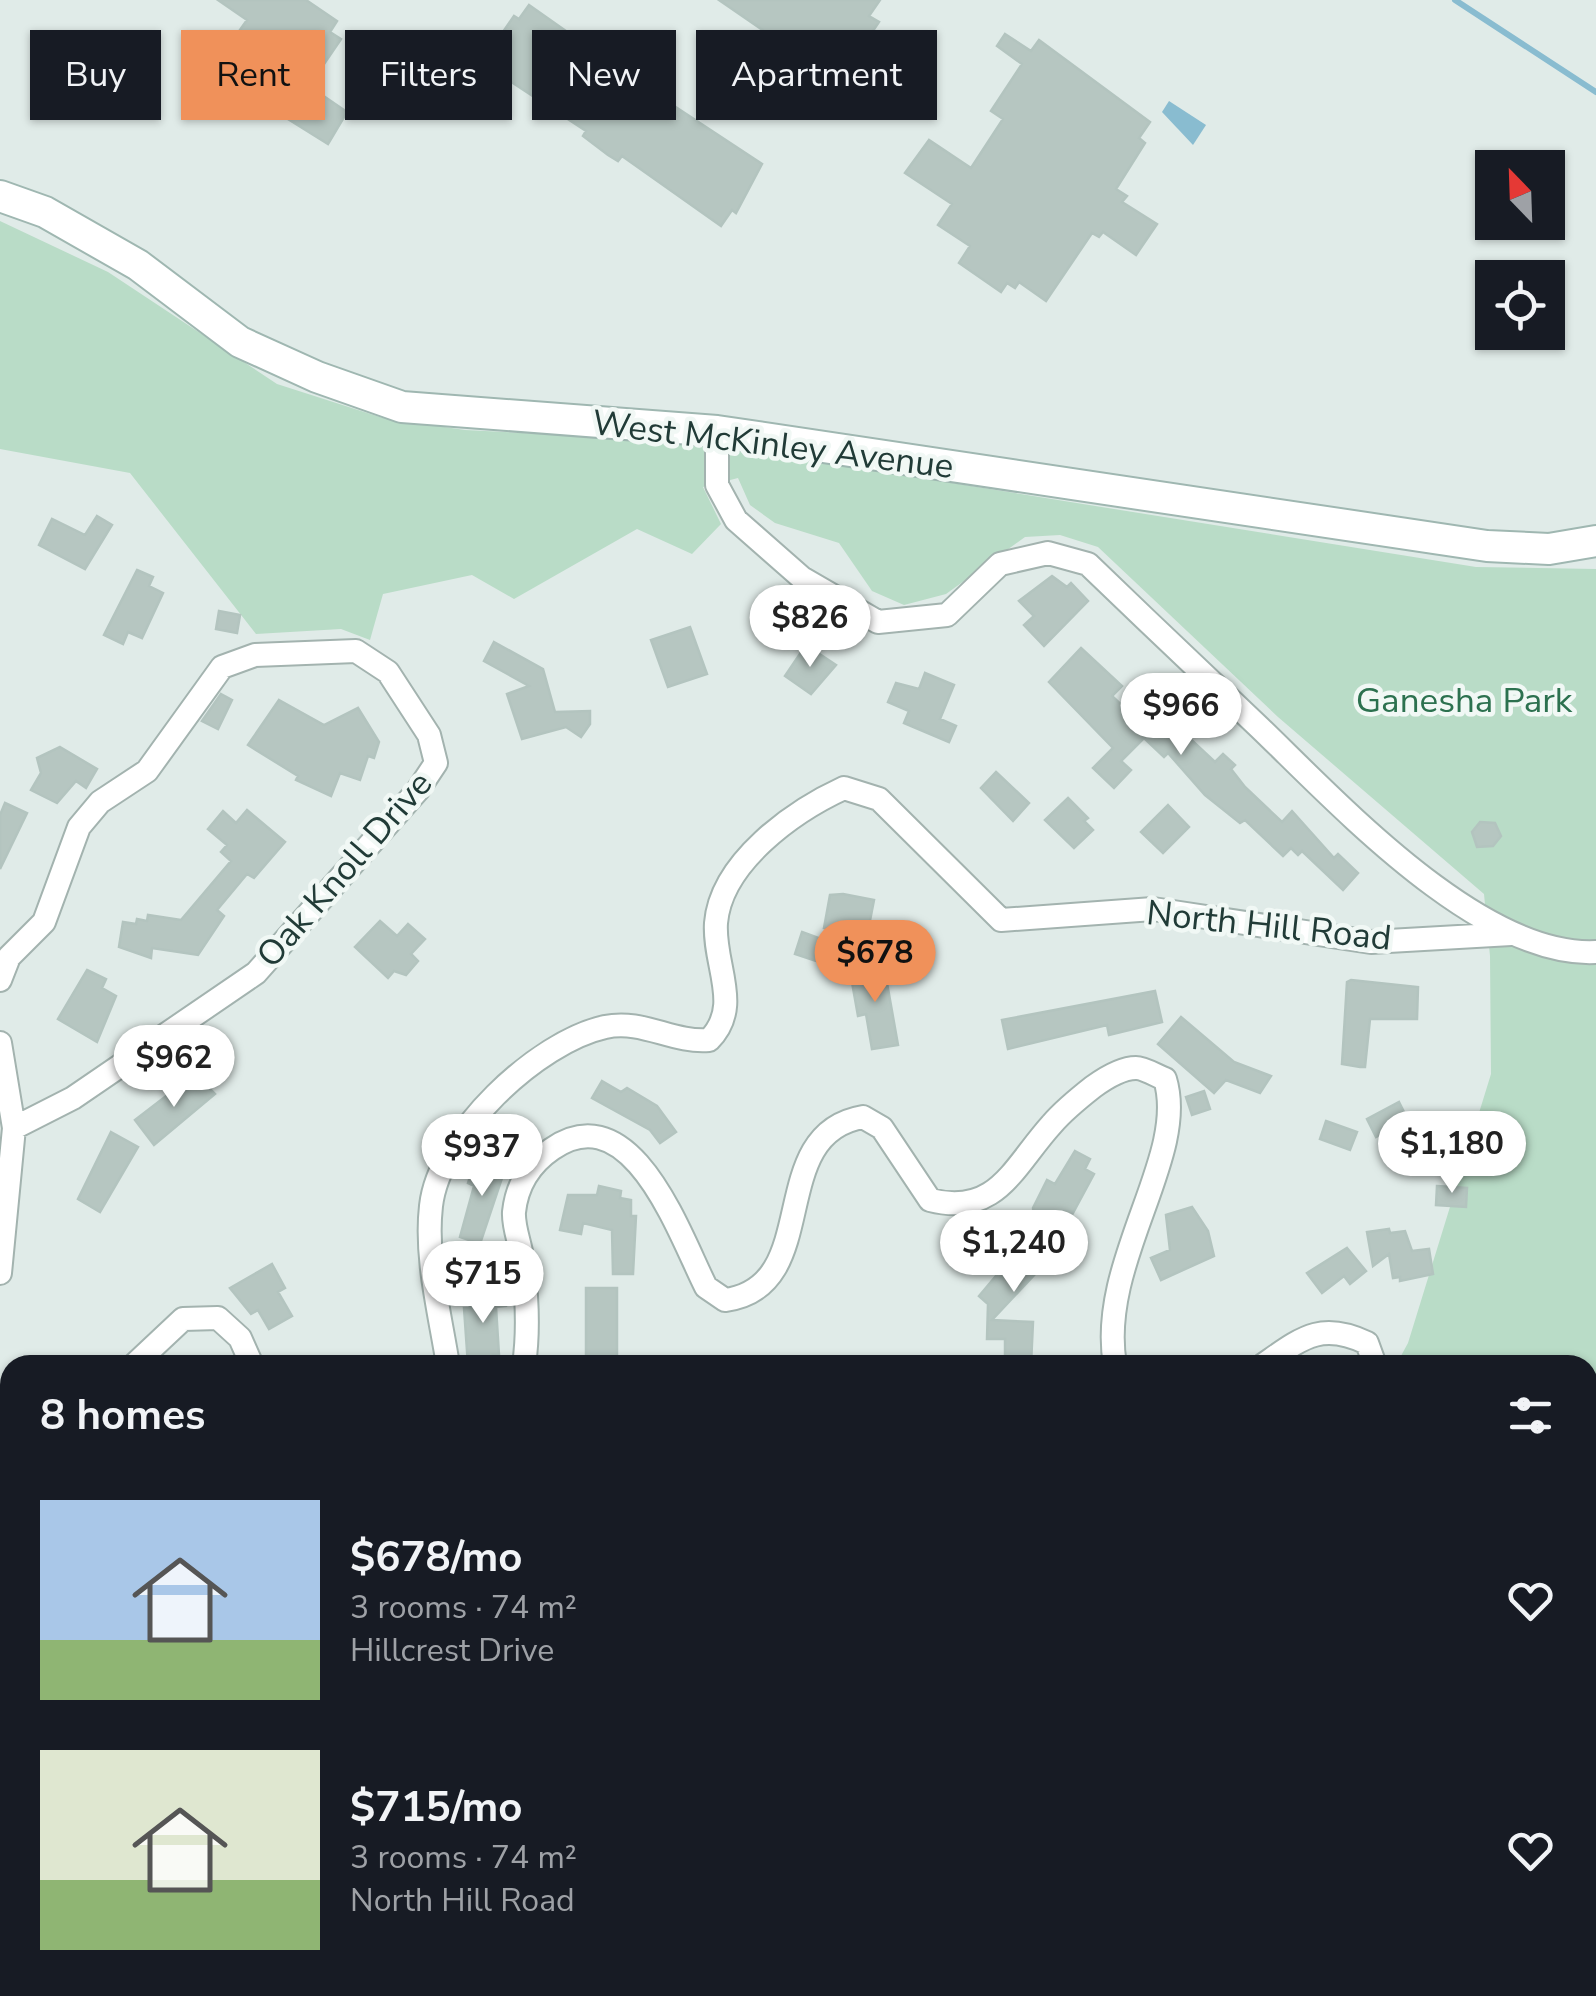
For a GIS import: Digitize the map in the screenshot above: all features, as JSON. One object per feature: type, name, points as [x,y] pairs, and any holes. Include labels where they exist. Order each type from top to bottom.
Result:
[{"type":"main road","name":"West McKinley Avenue","points":[[0,196],[45,212],[138,265],[240,342],[402,407],[717,431],[1487,546],[1549,548],[1596,541]]},
{"type":"street","points":[[717,431],[717,484],[736,520],[802,578],[878,622],[947,615],[1000,564],[1048,553],[1088,564],[1395,857],[1511,934],[1570,954],[1596,952]]},
{"type":"street","name":"Oak Knoll Drive","points":[[0,980],[9,957],[44,922],[79,827],[100,802],[147,770],[222,667],[255,655],[356,651],[388,672],[429,735],[436,763],[418,790],[256,972],[73,1098],[7,1134]]},
{"type":"street","name":"North Hill Road","points":[[447,1355],[430,1238],[431,1201],[451,1153],[488,1102],[569,1039],[607,1027],[644,1025],[688,1042],[709,1040],[723,1026],[727,1004],[716,924],[724,895],[746,861],[806,806],[844,788],[878,799],[1000,920],[1153,909],[1371,942],[1511,934]]},
{"type":"street","points":[[0,1043],[7,1134],[0,1274]]},
{"type":"street","points":[[524,1355],[526,1302],[514,1215],[520,1188],[533,1162],[560,1144],[591,1137],[619,1144],[642,1162],[706,1287],[725,1300],[745,1297],[768,1283],[783,1253],[806,1168],[824,1136],[845,1120],[864,1117],[882,1128],[930,1200],[955,1206],[977,1202],[1004,1185],[1054,1120],[1108,1076],[1137,1068],[1165,1079],[1172,1100],[1169,1130],[1114,1296],[1115,1355]]},
{"type":"street","points":[[145,1355],[184,1319],[218,1318],[240,1338],[248,1355]]},
{"type":"street","points":[[1280,1355],[1318,1332],[1344,1332],[1367,1343],[1371,1355]]},
{"type":"green space","name":"Ganesha Park","points":[[0,221],[108,272],[277,384],[383,418],[465,430],[696,442],[1476,567],[1596,569],[1596,1355],[1401,1355],[1491,1074],[1490,956],[1484,894],[1278,717],[1098,547],[1060,535],[1025,537],[946,594],[904,605],[872,591],[839,543],[775,523],[750,505],[738,478],[703,487],[721,524],[692,554],[637,529],[514,599],[472,575],[383,594],[370,640],[341,629],[256,634],[130,473],[0,449]]},
{"type":"water","points":[[1169,101],[1206,125],[1193,145],[1162,112]]},
{"type":"building","points":[[218,0],[306,0],[337,21],[330,32],[341,39],[325,62],[325,30],[240,30],[247,20]]},
{"type":"building","points":[[719,0],[880,0],[869,16],[879,22],[874,30],[763,30]]},
{"type":"building","points":[[529,5],[565,30],[532,30],[532,96],[512,82],[512,30],[504,30],[514,16],[519,19]]},
{"type":"building","points":[[1005,34],[1031,51],[1039,40],[1150,122],[1139,138],[1145,143],[1116,189],[1127,196],[1122,202],[1157,224],[1136,255],[1103,232],[1099,237],[1092,233],[1046,301],[1019,282],[1015,288],[1007,283],[1001,292],[959,263],[970,246],[938,225],[952,204],[905,173],[929,140],[971,168],[1003,119],[991,111],[1022,64],[997,46]]},
{"type":"building","points":[[325,97],[345,111],[328,144],[290,120],[325,120]]},
{"type":"building","points":[[676,107],[762,164],[736,213],[732,210],[721,226],[622,156],[618,161],[608,155],[583,136],[586,131],[569,120],[676,120]]},
{"type":"building","points":[[97,516],[112,525],[85,569],[39,545],[52,519],[85,535]]},
{"type":"building","points":[[137,570],[153,577],[149,586],[163,593],[142,638],[128,632],[123,644],[104,635]]},
{"type":"building","points":[[1052,576],[1067,587],[1071,583],[1088,601],[1044,646],[1024,625],[1034,616],[1019,601]]},
{"type":"building","points":[[219,611],[240,615],[237,633],[216,629]]},
{"type":"building","points":[[690,627],[707,674],[668,687],[651,640]]},
{"type":"building","points":[[494,642],[543,669],[555,712],[590,711],[590,724],[581,737],[566,727],[522,739],[507,694],[529,686],[484,661]]},
{"type":"building","points":[[806,645],[836,665],[811,694],[785,676]]},
{"type":"building","points":[[1081,648],[1122,686],[1112,696],[1134,717],[1165,683],[1184,701],[1169,719],[1215,762],[1223,754],[1235,765],[1231,769],[1245,787],[1282,822],[1292,811],[1334,858],[1338,854],[1358,873],[1343,890],[1302,851],[1298,855],[1291,848],[1283,856],[1245,820],[1240,823],[1205,795],[1168,753],[1164,757],[1144,738],[1121,761],[1131,770],[1114,788],[1093,768],[1113,748],[1049,682]]},
{"type":"building","points":[[925,673],[954,685],[940,719],[956,726],[949,742],[904,723],[909,711],[888,702],[896,683],[919,689]]},
{"type":"building","points":[[221,694],[232,700],[218,729],[202,721]]},
{"type":"building","points":[[279,700],[324,725],[358,708],[379,742],[374,758],[368,756],[360,780],[340,773],[331,796],[296,780],[298,776],[248,745]]},
{"type":"building","points":[[60,747],[97,769],[86,788],[76,781],[57,803],[31,790],[41,773],[37,758]]},
{"type":"building","points":[[996,772],[1029,803],[1013,821],[981,788]]},
{"type":"building","points":[[1068,798],[1088,818],[1084,821],[1093,830],[1074,848],[1045,820]]},
{"type":"building","points":[[5,803],[27,813],[0,869],[0,815]]},
{"type":"building","points":[[1168,805],[1189,827],[1163,853],[1141,832]]},
{"type":"building","points":[[247,810],[285,842],[254,878],[247,874],[217,910],[224,916],[198,955],[152,948],[151,958],[119,947],[123,922],[147,921],[148,915],[181,920],[231,861],[221,852],[227,845],[208,829],[223,811],[236,823]]},
{"type":"building","points":[[1480,822],[1495,823],[1501,836],[1493,846],[1477,847],[1472,832]]},
{"type":"building","points":[[830,895],[874,900],[867,936],[824,928]]},
{"type":"building","points":[[380,921],[397,936],[408,924],[425,939],[411,954],[418,961],[406,975],[394,971],[388,978],[355,947]]},
{"type":"building","points":[[802,932],[824,940],[816,961],[795,954]]},
{"type":"building","points":[[884,966],[898,1045],[872,1049],[866,1014],[858,1016],[850,971]]},
{"type":"building","points":[[87,970],[106,979],[102,988],[116,996],[97,1042],[58,1019]]},
{"type":"building","points":[[1347,982],[1418,987],[1417,1019],[1370,1019],[1365,1067],[1342,1064]]},
{"type":"building","points":[[1155,991],[1162,1022],[1109,1035],[1107,1025],[1008,1049],[1002,1020]]},
{"type":"building","points":[[1181,1017],[1234,1062],[1271,1076],[1260,1093],[1226,1080],[1214,1093],[1158,1044]]},
{"type":"building","points":[[198,1077],[215,1094],[154,1145],[135,1120],[183,1083],[186,1088]]},
{"type":"building","points":[[602,1081],[621,1092],[627,1088],[657,1106],[676,1132],[660,1143],[650,1130],[592,1098]]},
{"type":"building","points":[[1204,1091],[1210,1109],[1192,1115],[1186,1097]]},
{"type":"building","points":[[1399,1102],[1408,1120],[1376,1137],[1367,1119]]},
{"type":"building","points":[[1326,1121],[1357,1132],[1350,1150],[1320,1139]]},
{"type":"building","points":[[111,1132],[138,1147],[100,1212],[78,1199]]},
{"type":"building","points":[[1075,1151],[1090,1159],[1085,1169],[1094,1174],[1067,1224],[1053,1217],[1035,1225],[1033,1208],[1047,1180],[1055,1184]]},
{"type":"building","points":[[486,1159],[506,1166],[480,1244],[460,1237],[474,1186],[468,1183],[474,1164],[483,1167]]},
{"type":"building","points":[[599,1186],[621,1191],[620,1198],[631,1200],[631,1216],[636,1216],[633,1274],[613,1274],[612,1230],[583,1223],[581,1234],[560,1230],[568,1195],[597,1195]]},
{"type":"building","points":[[1437,1186],[1467,1188],[1466,1207],[1436,1205]]},
{"type":"building","points":[[1192,1207],[1208,1231],[1214,1256],[1161,1280],[1151,1258],[1170,1250],[1166,1215]]},
{"type":"building","points":[[1017,1226],[1052,1256],[992,1320],[1033,1322],[1031,1355],[1005,1355],[1005,1339],[987,1339],[988,1304],[979,1296],[1006,1264],[1002,1261],[1011,1250],[1001,1240]]},
{"type":"building","points":[[1389,1229],[1390,1233],[1405,1231],[1412,1251],[1429,1249],[1433,1274],[1400,1281],[1400,1277],[1393,1278],[1389,1254],[1373,1266],[1367,1232]]},
{"type":"building","points":[[1347,1248],[1366,1271],[1350,1284],[1344,1276],[1322,1293],[1307,1273]]},
{"type":"building","points":[[272,1264],[285,1288],[278,1292],[292,1316],[269,1329],[258,1310],[251,1314],[230,1288]]},
{"type":"building","points":[[505,1288],[506,1306],[496,1307],[499,1355],[467,1355],[464,1308],[470,1308],[469,1292]]},
{"type":"building","points":[[586,1288],[617,1288],[617,1355],[586,1355]]},
{"type":"waterway","points":[[1455,0],[1596,92]]}]
